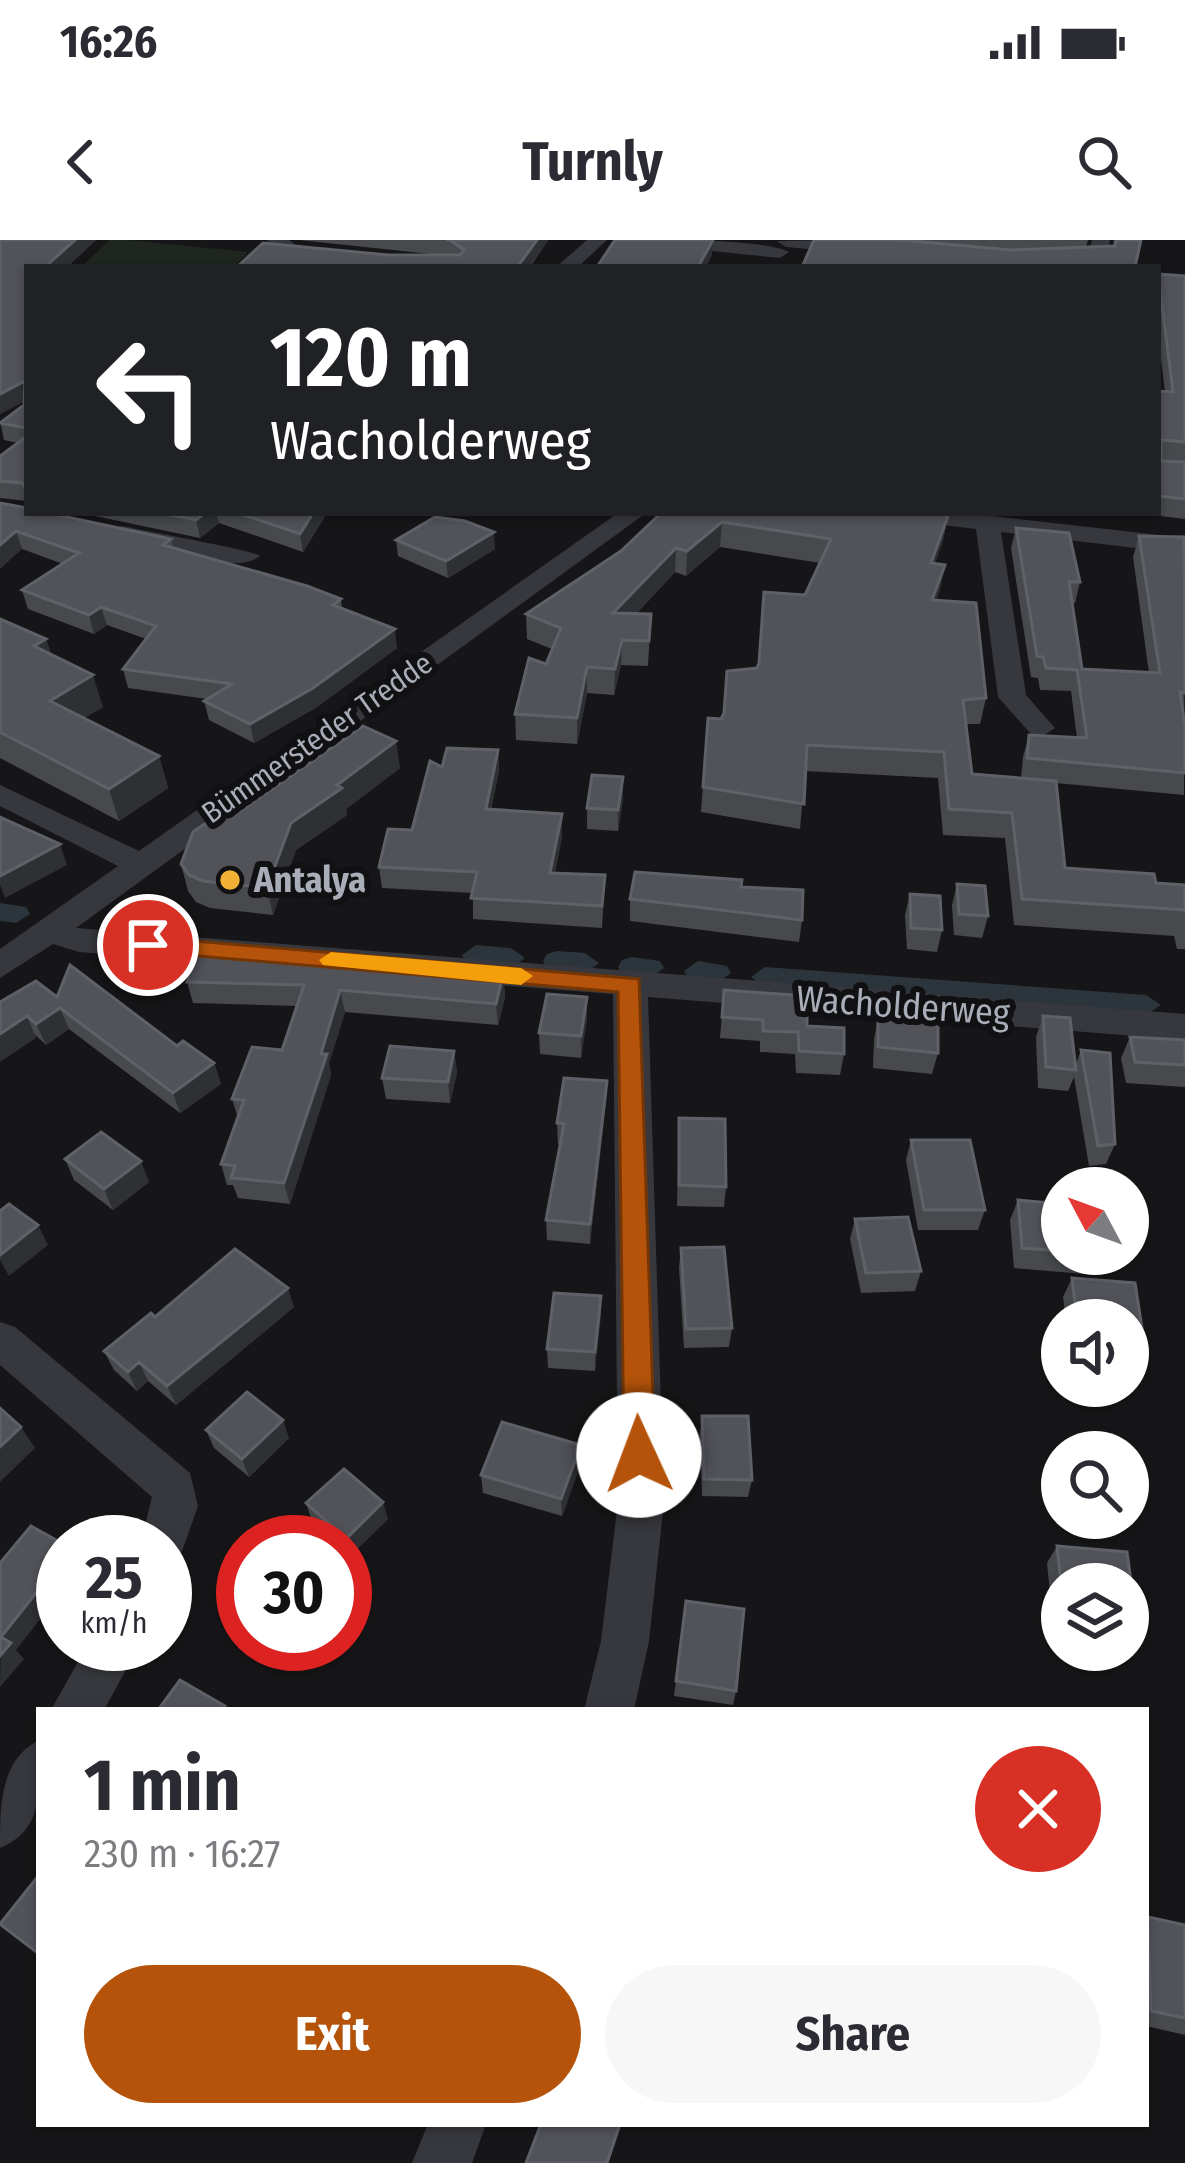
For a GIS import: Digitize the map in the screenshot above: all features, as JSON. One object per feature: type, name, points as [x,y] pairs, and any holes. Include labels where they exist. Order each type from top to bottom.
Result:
[{"type":"street","points":[[273,240],[259,243],[257,249],[318,254]]},
{"type":"street","points":[[570,264],[598,240]]},
{"type":"street","points":[[664,240],[781,250],[877,249]]},
{"type":"street","name":"Bümmersteder Tredde","points":[[0,966],[630,516]]},
{"type":"street","points":[[924,516],[988,525],[1097,525],[1185,546]]},
{"type":"street","points":[[88,524],[203,554],[247,556]]},
{"type":"street","points":[[988,525],[1012,697],[1041,728]]},
{"type":"street","points":[[0,794],[140,864]]},
{"type":"street","name":"Wacholderweg","points":[[49,931],[79,941],[1185,1027]]},
{"type":"street","points":[[610,1707],[625,1642],[640,1502],[630,985]]},
{"type":"street","points":[[0,1340],[150,1462],[174,1488],[171,1515]]},
{"type":"street","points":[[78,1707],[100,1671]]},
{"type":"street","points":[[0,1822],[36,1770]]},
{"type":"street","points":[[442,2163],[456,2127]]},
{"type":"shaded area","points":[[110,240],[248,252],[237,264],[84,264]]},
{"type":"building","points":[[0,240],[75,240],[48,264],[24,264],[24,382],[0,394]]},
{"type":"building","points":[[450,240],[537,240],[519,264],[240,264],[263,243],[388,255],[460,255],[464,250]]},
{"type":"building","points":[[615,240],[713,240],[700,264],[599,264]]},
{"type":"building","points":[[814,240],[901,240],[1011,250],[1115,246],[1116,240],[1141,240],[1136,264],[803,264]]},
{"type":"building","points":[[1161,274],[1185,276],[1185,442],[1161,440],[1161,391],[1173,392]]},
{"type":"building","points":[[24,405],[24,427],[0,423]]},
{"type":"building","points":[[24,438],[24,486],[0,481],[0,456]]},
{"type":"building","points":[[1161,461],[1185,462],[1185,499],[1161,496]]},
{"type":"building","points":[[0,503],[24,507],[24,516],[62,516],[171,539],[163,545],[307,586],[341,599],[333,605],[395,629],[313,688],[250,724],[204,701],[232,684],[123,669],[156,626],[101,607],[89,615],[22,590],[79,553],[16,531],[0,545]]},
{"type":"building","points":[[247,516],[311,516],[300,534]]},
{"type":"building","points":[[658,516],[948,516],[931,563],[945,565],[932,600],[976,603],[986,698],[963,700],[972,774],[1056,781],[1065,868],[1154,874],[1156,883],[1185,885],[1185,910],[1022,899],[1012,813],[949,809],[944,752],[807,745],[804,804],[703,787],[708,718],[721,719],[724,713],[727,671],[757,668],[759,663],[764,592],[805,595],[831,539],[722,522],[687,551],[676,548],[613,613],[651,614],[649,641],[622,640],[615,669],[587,667],[577,718],[515,714],[529,658],[546,664],[561,628],[526,614],[621,551]]},
{"type":"building","points":[[435,517],[494,532],[446,561],[396,540]]},
{"type":"building","points":[[1016,528],[1069,533],[1080,582],[1069,582],[1082,669],[1160,673],[1139,536],[1184,537],[1185,693],[1180,692],[1185,773],[1027,758],[1029,735],[1087,738],[1077,670],[1046,668],[1043,657],[1037,656]]},
{"type":"building","points":[[0,619],[46,639],[34,646],[93,675],[50,701],[159,756],[109,789],[0,732]]},
{"type":"building","points":[[363,726],[396,741],[337,785],[342,788],[291,823],[267,888],[203,881],[189,875],[181,864],[193,832],[225,810],[234,815]]},
{"type":"building","points":[[447,748],[498,750],[486,809],[562,814],[550,873],[605,875],[602,906],[471,898],[477,872],[379,867],[388,829],[412,830],[430,761],[442,767]]},
{"type":"building","points":[[592,775],[623,777],[618,810],[587,808]]},
{"type":"building","points":[[0,817],[60,844],[0,876]]},
{"type":"building","points":[[635,872],[742,880],[741,887],[803,890],[802,920],[630,899]]},
{"type":"building","points":[[957,884],[985,886],[988,916],[959,914]]},
{"type":"building","points":[[910,894],[940,896],[942,930],[911,928]]},
{"type":"building","points":[[197,954],[392,965],[394,960],[503,975],[496,1004],[340,990],[321,1054],[327,1054],[284,1183],[231,1178],[235,1166],[221,1164],[244,1100],[232,1099],[252,1047],[282,1050],[304,985],[187,982]]},
{"type":"building","points":[[70,965],[177,1046],[183,1041],[214,1063],[173,1093],[60,1008],[36,1024],[27,1016],[0,1034],[0,1002],[36,981],[57,997]]},
{"type":"building","points":[[724,990],[807,996],[807,1026],[844,1028],[844,1054],[799,1051],[798,1032],[763,1031],[763,1020],[722,1017]]},
{"type":"building","points":[[547,994],[587,997],[581,1036],[539,1033]]},
{"type":"building","points":[[1043,1016],[1070,1018],[1076,1070],[1046,1067]]},
{"type":"building","points":[[878,1018],[938,1024],[938,1053],[878,1047]]},
{"type":"building","points":[[1130,1037],[1185,1040],[1185,1065],[1135,1062]]},
{"type":"building","points":[[390,1046],[454,1051],[448,1082],[382,1078]]},
{"type":"building","points":[[1081,1050],[1110,1053],[1115,1144],[1098,1146]]},
{"type":"building","points":[[564,1078],[607,1081],[590,1224],[546,1220],[564,1124],[557,1123]]},
{"type":"building","points":[[679,1118],[725,1119],[726,1187],[679,1185]]},
{"type":"building","points":[[101,1132],[141,1161],[104,1189],[65,1159]]},
{"type":"building","points":[[911,1140],[970,1140],[985,1210],[924,1210]]},
{"type":"building","points":[[1018,1200],[1041,1202],[1041,1249],[1022,1248]]},
{"type":"building","points":[[9,1204],[38,1225],[0,1255],[0,1211]]},
{"type":"building","points":[[908,1217],[921,1271],[866,1273],[855,1219]]},
{"type":"building","points":[[724,1247],[732,1328],[686,1329],[681,1248]]},
{"type":"building","points":[[235,1249],[288,1288],[167,1386],[139,1362],[128,1372],[104,1351],[151,1313],[155,1317]]},
{"type":"building","points":[[1072,1278],[1135,1283],[1137,1299],[1074,1299]]},
{"type":"building","points":[[554,1293],[601,1296],[595,1352],[547,1349]]},
{"type":"building","points":[[247,1392],[283,1420],[242,1459],[206,1430]]},
{"type":"building","points":[[0,1408],[21,1427],[0,1447]]},
{"type":"building","points":[[702,1416],[748,1416],[752,1480],[704,1479]]},
{"type":"building","points":[[502,1422],[581,1445],[561,1499],[481,1475]]},
{"type":"building","points":[[344,1469],[383,1502],[370,1515],[319,1515],[306,1503]]},
{"type":"building","points":[[31,1526],[36,1529],[36,1593],[1,1637],[11,1643],[0,1656],[0,1563]]},
{"type":"building","points":[[1057,1546],[1127,1552],[1129,1563],[1059,1563]]},
{"type":"building","points":[[686,1601],[744,1609],[736,1691],[676,1681]]},
{"type":"building","points":[[180,1680],[225,1706],[224,1707],[160,1707]]},
{"type":"building","points":[[36,1879],[36,1952],[0,1924]]},
{"type":"building","points":[[1149,1917],[1185,1925],[1185,2018],[1151,2011]]},
{"type":"building","points":[[540,2127],[619,2127],[607,2163],[526,2163]]},
{"type":"waterway","points":[[0,912],[16,914]]},
{"type":"waterway","points":[[476,955],[511,958]]},
{"type":"waterway","points":[[557,961],[585,963]]},
{"type":"waterway","points":[[632,967],[650,968]]},
{"type":"waterway","points":[[698,971],[717,973]]},
{"type":"waterway","points":[[765,977],[1146,1005]]},
{"type":"slow traffic","points":[[331,960],[521,976]]},
{"type":"place","name":"Antalya","points":[[230,880]]},
{"type":"route","points":[[148,945],[630,985],[639,1455]]}]
